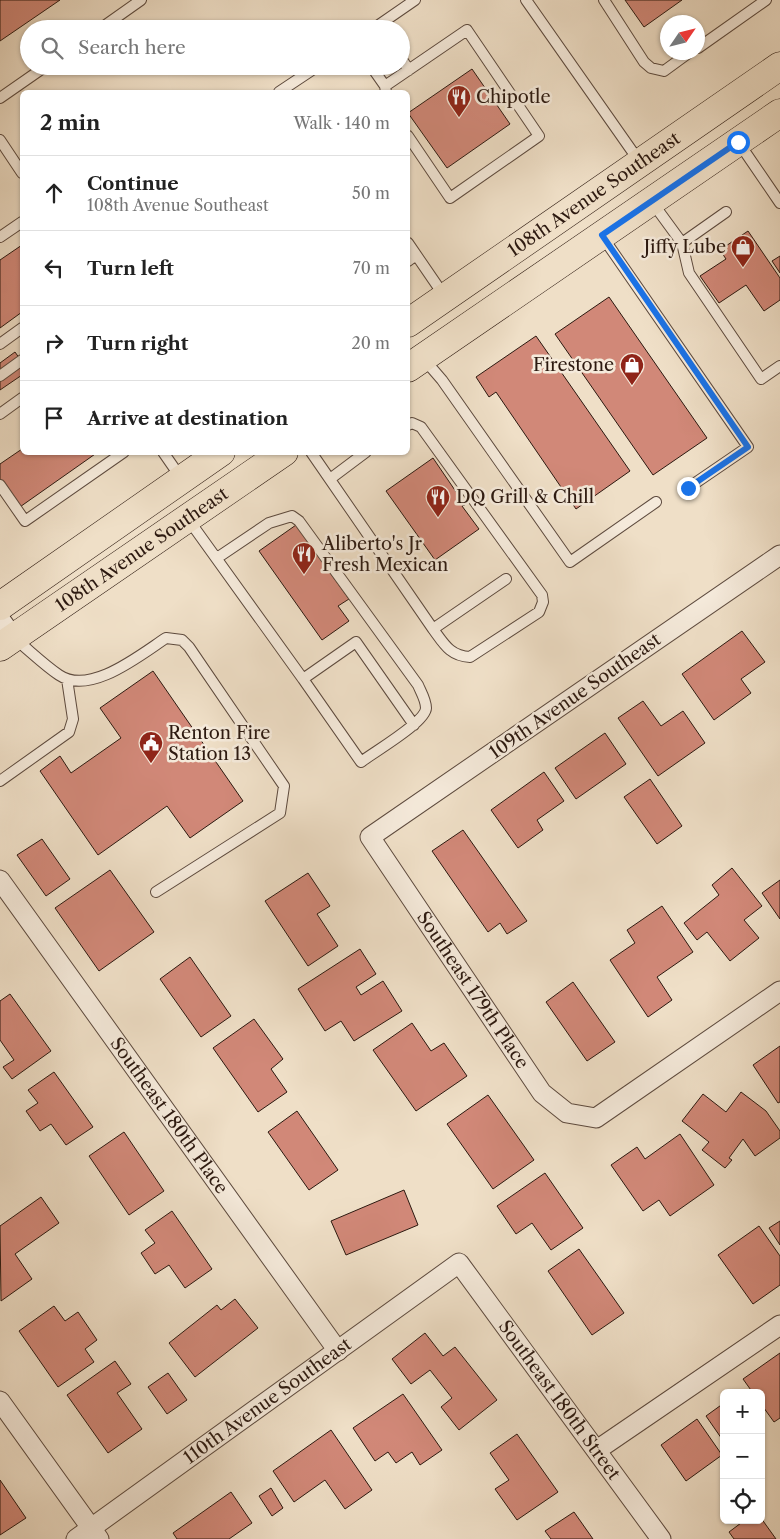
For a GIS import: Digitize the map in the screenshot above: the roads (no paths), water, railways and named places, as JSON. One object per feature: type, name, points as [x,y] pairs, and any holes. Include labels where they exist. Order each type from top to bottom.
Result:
[{"type":"main road","name":"108th Avenue Southeast","points":[[410,323],[780,66]]},
{"type":"main road","name":"108th Avenue Southeast","points":[[415,363],[780,113]]},
{"type":"main road","points":[[510,298],[537,262],[637,190],[646,176],[640,162]]},
{"type":"main road","name":"108th Avenue Southeast","points":[[0,606],[217,455]]},
{"type":"main road","name":"108th Avenue Southeast","points":[[4,634],[188,518],[280,455]]},
{"type":"street","name":"109th Avenue Southeast","points":[[370,837],[780,555]]},
{"type":"street","name":"Southeast 179th Place","points":[[370,837],[542,1093],[566,1112],[596,1118],[780,991]]},
{"type":"street","name":"Southeast 180th Place","points":[[0,880],[338,1351]]},
{"type":"street","name":"110th Avenue Southeast","points":[[88,1535],[459,1263]]},
{"type":"street","name":"Southeast 180th Street","points":[[459,1263],[661,1539]]},
{"type":"street","points":[[597,1450],[780,1324]]},
{"type":"street","points":[[0,1401],[88,1535]]},
{"type":"lane","points":[[113,20],[141,0]]},
{"type":"lane","points":[[388,20],[415,0]]},
{"type":"lane","points":[[526,0],[640,162]]},
{"type":"lane","points":[[604,0],[644,62],[651,68],[664,70],[678,60]]},
{"type":"lane","points":[[705,43],[766,0]]},
{"type":"lane","points":[[410,69],[467,30],[539,136],[450,198],[410,139]]},
{"type":"lane","points":[[0,98],[33,75]]},
{"type":"lane","points":[[282,90],[304,75]]},
{"type":"lane","points":[[377,75],[386,90],[403,75]]},
{"type":"lane","points":[[0,140],[20,170]]},
{"type":"lane","points":[[738,142],[780,203]]},
{"type":"lane","points":[[651,201],[682,242],[689,273],[761,379],[780,366]]},
{"type":"lane","points":[[682,242],[726,212]]},
{"type":"lane","points":[[0,237],[20,223]]},
{"type":"lane","points":[[602,235],[748,447],[688,488]]},
{"type":"lane","points":[[412,258],[445,297]]},
{"type":"lane","points":[[0,344],[20,329]]},
{"type":"lane","points":[[0,376],[20,361]]},
{"type":"lane","points":[[415,363],[442,380],[570,562],[656,502]]},
{"type":"lane","points":[[0,414],[20,399]]},
{"type":"lane","points":[[314,455],[450,652],[461,657],[470,657],[539,612],[543,602],[542,594],[421,427],[410,424]]},
{"type":"lane","points":[[0,485],[25,521],[120,455]]},
{"type":"lane","points":[[165,455],[182,480]]},
{"type":"lane","points":[[330,479],[362,455]]},
{"type":"lane","points":[[188,518],[361,762],[423,717],[426,708],[418,686],[299,521],[292,516],[269,523],[217,558]]},
{"type":"lane","points":[[433,629],[506,579]]},
{"type":"lane","points":[[4,634],[59,675],[79,682],[111,673],[166,638],[182,640],[189,647],[284,786],[280,813],[156,892]]},
{"type":"lane","points":[[303,678],[356,642],[414,725]]},
{"type":"lane","points":[[0,781],[69,732],[73,719],[67,679]]},
{"type":"place","name":"Chipotle","points":[[459,118]]},
{"type":"place","name":"Jiffy Lube","points":[[743,268]]},
{"type":"place","name":"Firestone","points":[[632,386]]},
{"type":"place","name":"DQ Grill & Chill","points":[[438,518]]},
{"type":"place","name":"Aliberto's Jr Fresh Mexican","points":[[304,575]]},
{"type":"place","name":"Renton Fire Station 13","points":[[151,764]]}]
